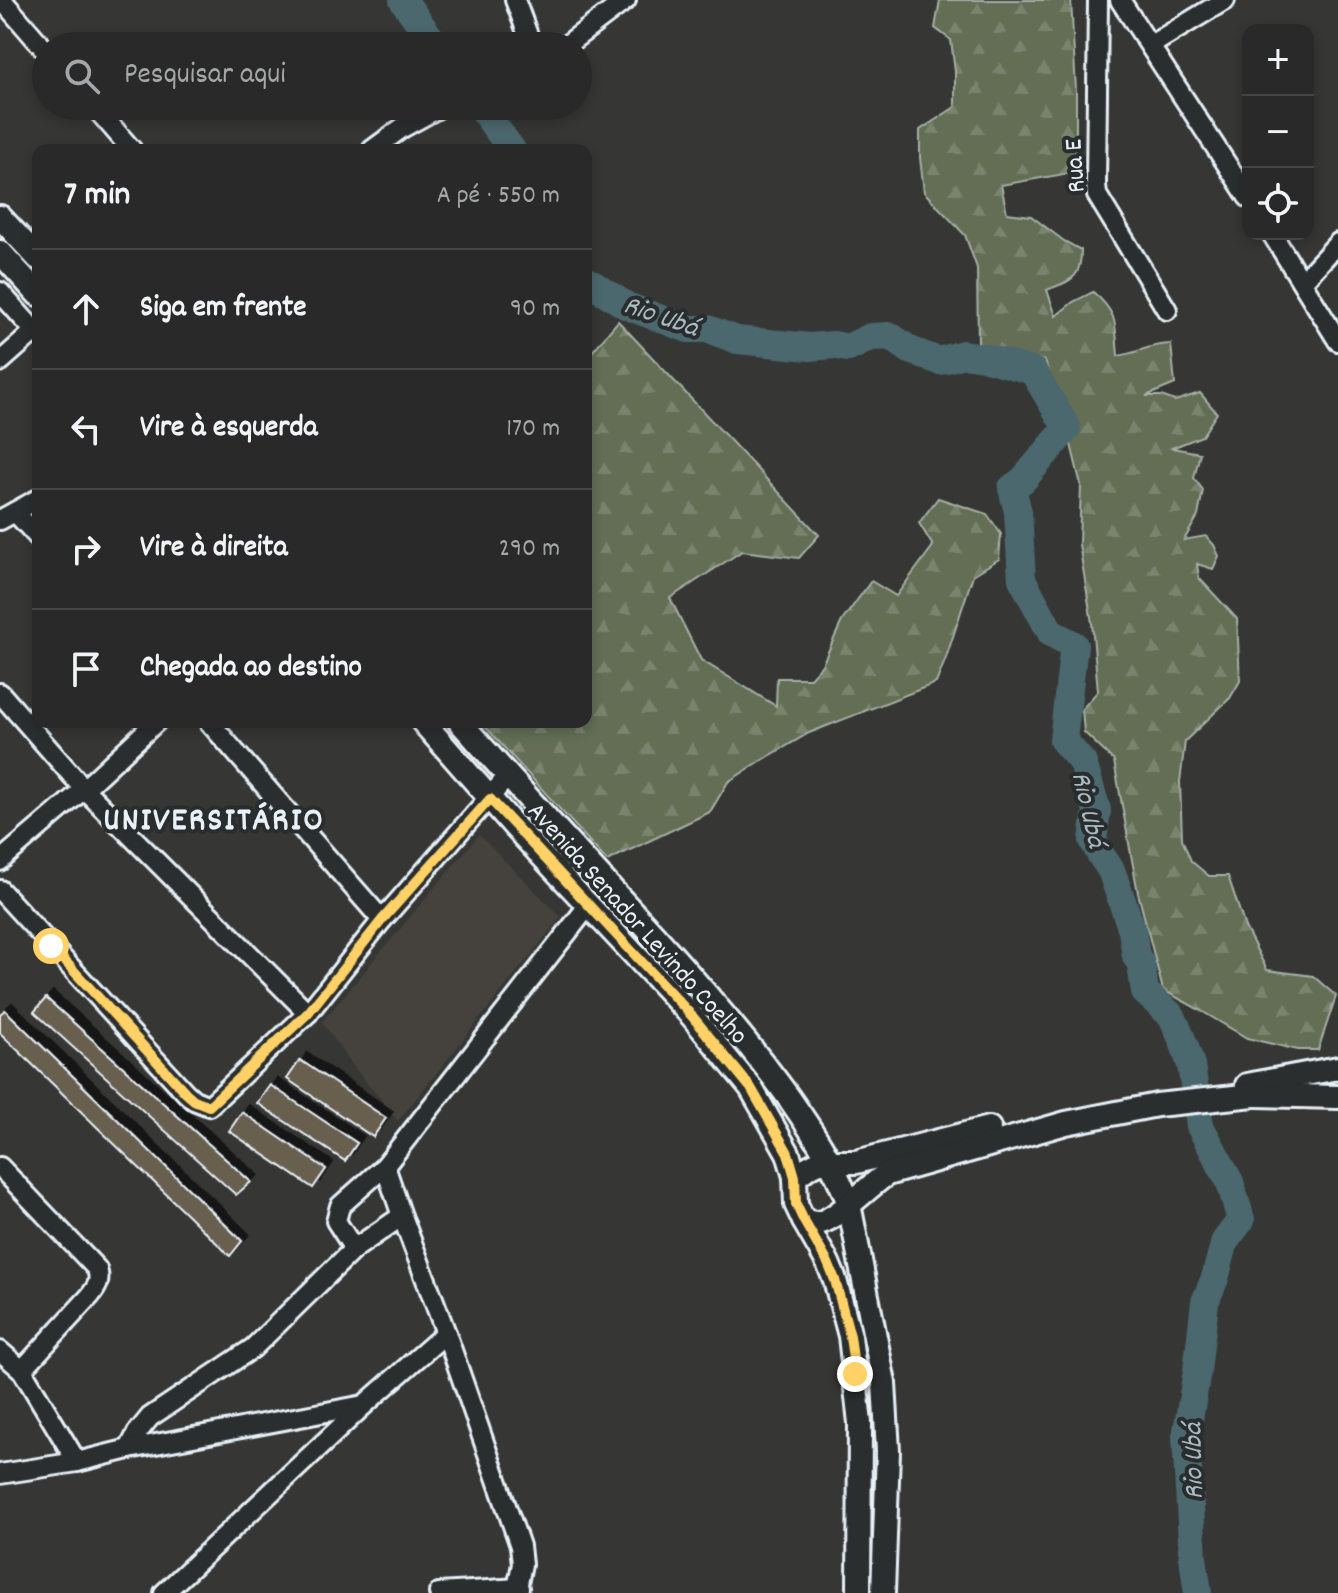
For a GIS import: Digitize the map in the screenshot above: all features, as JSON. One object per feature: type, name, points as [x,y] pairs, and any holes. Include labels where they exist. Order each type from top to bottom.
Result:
[{"type":"street","points":[[515,0],[527,32]]},
{"type":"street","points":[[584,32],[626,0]]},
{"type":"street","name":"Rua E","points":[[1098,0],[1097,195],[1167,310]]},
{"type":"street","points":[[1120,0],[1242,188]]},
{"type":"street","points":[[1151,45],[1225,0]]},
{"type":"street","points":[[4,3],[32,35]]},
{"type":"street","points":[[106,120],[127,144]]},
{"type":"street","points":[[380,144],[417,120]]},
{"type":"street","points":[[0,217],[32,252]]},
{"type":"street","points":[[1276,240],[1338,341]]},
{"type":"street","points":[[1302,282],[1338,243]]},
{"type":"street","points":[[0,252],[32,287]]},
{"type":"street","points":[[0,292],[32,328]]},
{"type":"street","points":[[0,362],[32,336]]},
{"type":"street","points":[[32,502],[7,516],[32,533]]},
{"type":"street","points":[[0,693],[84,789],[308,1013]]},
{"type":"street","points":[[0,861],[150,728]]},
{"type":"street","points":[[214,728],[382,920]]},
{"type":"street","name":"Avenida Senador Levindo Coelho","points":[[428,728],[692,1016],[751,1088],[788,1153],[795,1177],[795,1198],[835,1280],[850,1336],[860,1423],[859,1593]]},
{"type":"street","points":[[465,728],[715,1002],[800,1114],[842,1185],[849,1204],[884,1383],[888,1451],[883,1593]]},
{"type":"street","points":[[0,890],[194,1100],[209,1106],[308,1013],[382,920],[508,776]]},
{"type":"street","points":[[354,1249],[336,1221],[340,1206],[385,1166],[588,906]]},
{"type":"street","points":[[795,1177],[813,1164],[871,1159],[1063,1109],[1228,1093],[1338,1068]]},
{"type":"street","points":[[1228,1093],[1338,1097]]},
{"type":"street","points":[[804,1221],[816,1223],[839,1214],[887,1174],[1156,1099]]},
{"type":"street","points":[[385,1166],[520,1546],[522,1564],[518,1590],[439,1593]]},
{"type":"street","points":[[0,1167],[97,1269],[99,1275],[98,1284],[90,1296],[22,1370]]},
{"type":"street","points":[[129,1449],[150,1417],[253,1348],[354,1249],[402,1216]]},
{"type":"street","points":[[164,1593],[364,1405],[446,1333]]},
{"type":"street","points":[[2,1355],[22,1370],[77,1462]]},
{"type":"street","points":[[0,1474],[77,1462],[129,1449],[364,1405]]},
{"type":"shaded area","points":[[479,835],[561,917],[398,1121],[322,1022]]},
{"type":"green space","points":[[940,0],[1071,0],[1076,172],[1001,185],[1007,213],[1031,216],[1081,250],[1079,268],[1073,278],[1047,290],[1056,316],[1073,302],[1093,292],[1112,314],[1118,356],[1171,344],[1175,384],[1146,396],[1161,396],[1175,401],[1200,393],[1217,413],[1202,436],[1172,448],[1200,453],[1194,478],[1203,490],[1198,516],[1184,540],[1206,536],[1219,556],[1213,569],[1197,564],[1199,578],[1237,619],[1240,681],[1230,698],[1185,741],[1180,782],[1182,839],[1191,861],[1209,876],[1228,876],[1245,927],[1267,970],[1313,976],[1336,996],[1318,1050],[1298,1050],[1247,1038],[1163,990],[1138,893],[1114,761],[1084,732],[1082,709],[1098,691],[1092,623],[1079,544],[1081,485],[1067,428],[1045,361],[978,343],[977,268],[965,235],[924,192],[920,130],[955,107],[951,40],[935,28]]},
{"type":"green space","points":[[618,321],[819,535],[799,558],[742,551],[670,598],[701,660],[776,706],[777,678],[810,678],[822,665],[842,621],[871,581],[896,596],[933,546],[919,523],[938,498],[987,514],[1001,534],[999,559],[973,575],[936,683],[809,733],[728,782],[710,812],[607,861],[486,728],[592,728],[592,352]]},
{"type":"building","points":[[46,998],[251,1182],[236,1195],[34,1012]]},
{"type":"building","points":[[5,1010],[242,1241],[230,1256],[0,1033],[0,1014]]},
{"type":"building","points":[[300,1060],[386,1118],[373,1137],[287,1079]]},
{"type":"building","points":[[270,1085],[357,1143],[345,1161],[257,1103]]},
{"type":"building","points":[[242,1112],[326,1169],[313,1188],[229,1131]]},
{"type":"waterway","name":"Rio Ubá","points":[[403,0],[426,32]]},
{"type":"waterway","name":"Rio Ubá","points":[[490,120],[508,144]]},
{"type":"waterway","name":"Rio Ubá","points":[[592,284],[627,306],[688,329],[708,329],[737,340],[848,348],[871,337],[890,336],[910,350],[939,361],[963,354],[1033,371],[1067,428],[1023,480],[1012,488],[1018,512],[1022,579],[1051,633],[1074,645],[1063,740],[1083,763],[1097,810],[1093,840],[1111,870],[1132,930],[1145,992],[1172,1016],[1184,1044],[1191,1065],[1200,1126],[1230,1182],[1241,1220],[1225,1241],[1205,1302],[1186,1437],[1198,1593]]},
{"type":"district","name":"UNIVERSITÁRIO","points":[[214,817]]},
{"type":"route","points":[[51,946],[186,1093],[209,1106],[308,1013],[382,920],[490,799],[692,1016],[751,1088],[788,1153],[795,1177],[796,1204],[835,1280],[850,1336],[855,1374]]}]
